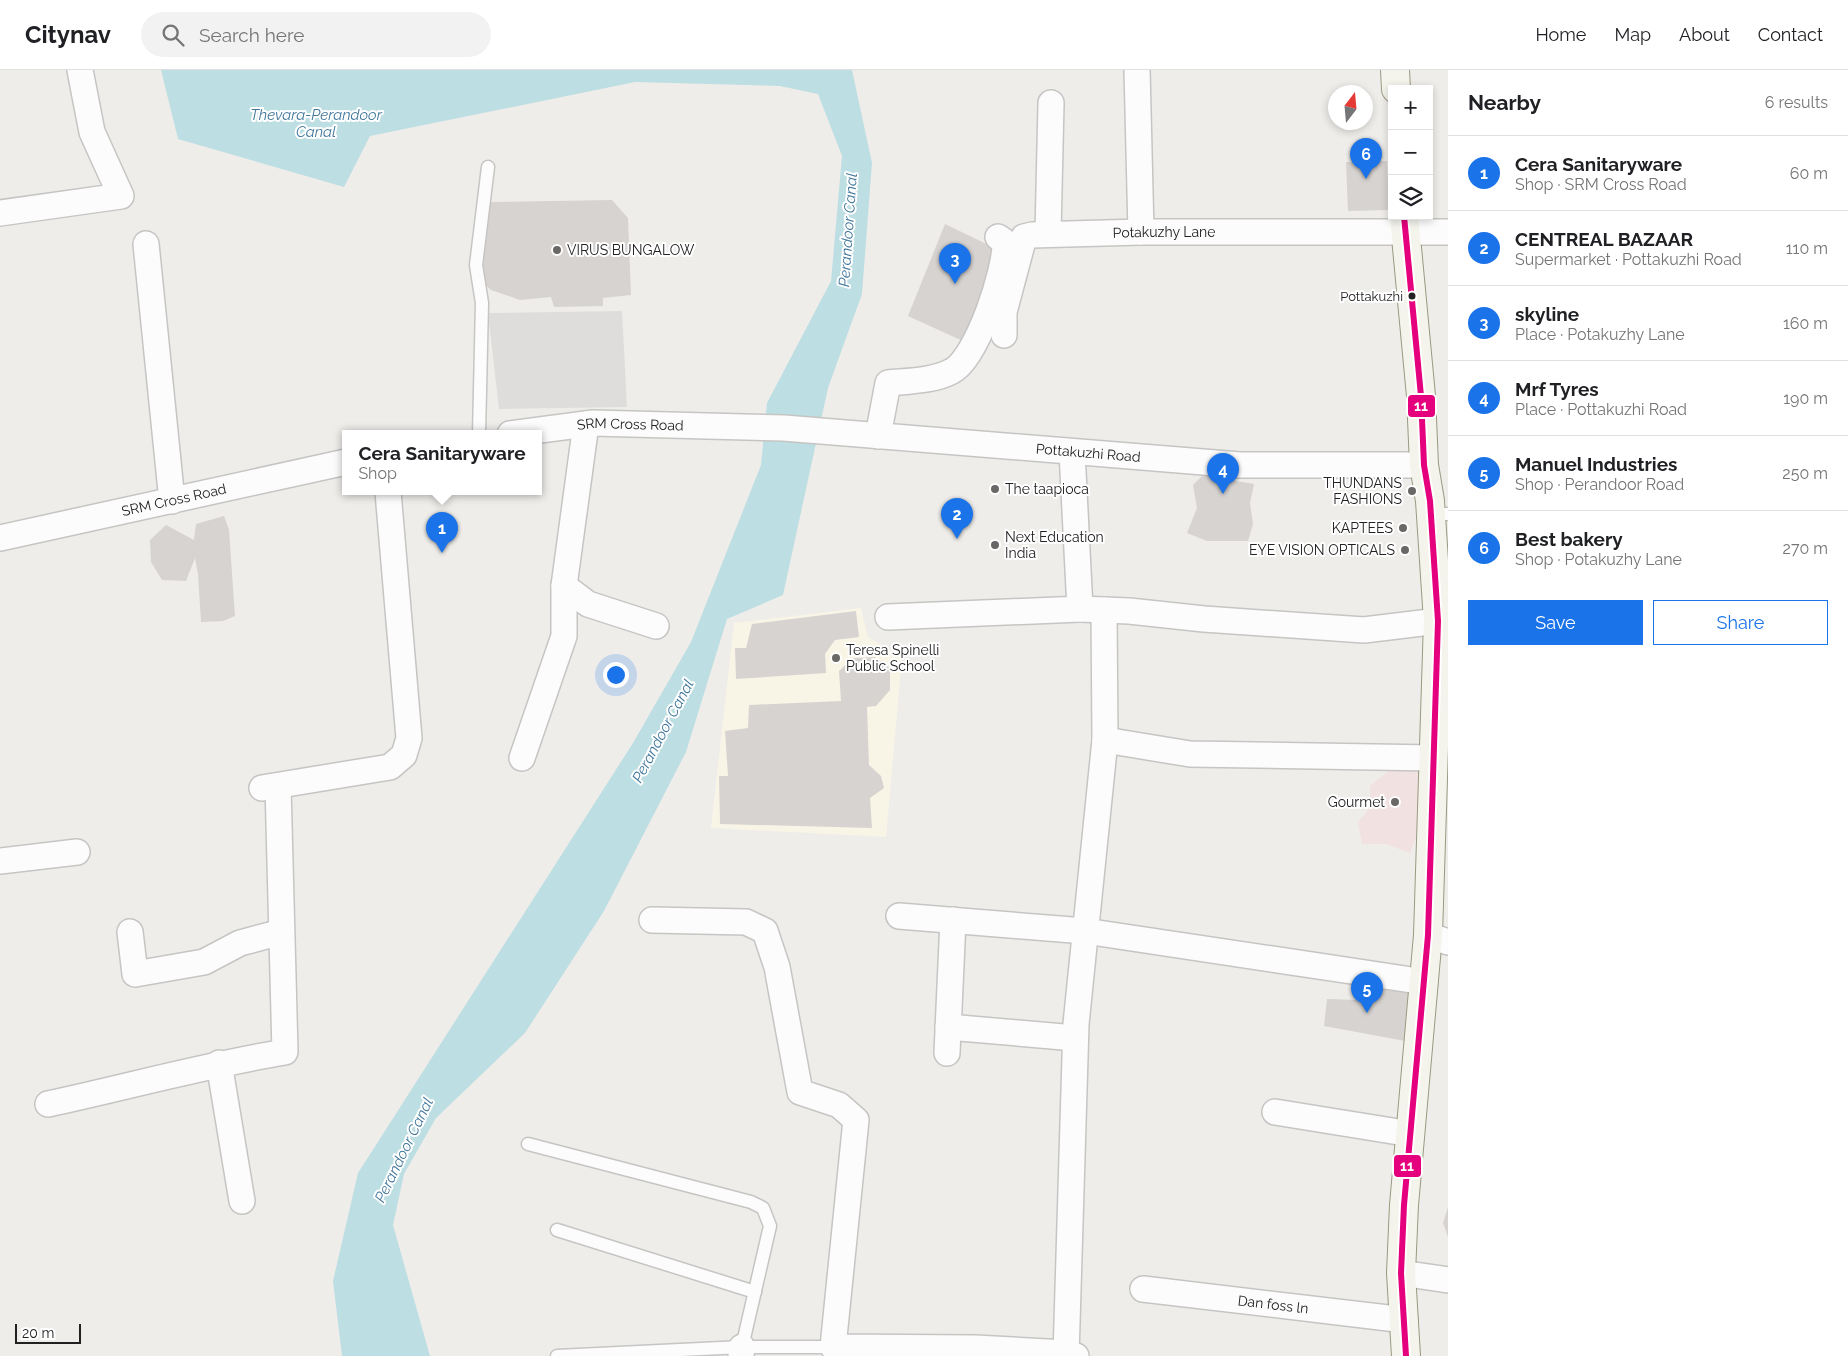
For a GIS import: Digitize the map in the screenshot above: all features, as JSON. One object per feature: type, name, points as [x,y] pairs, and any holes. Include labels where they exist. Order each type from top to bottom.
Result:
[{"type":"main road","points":[[1395,70],[1396,85]]},
{"type":"main road","points":[[1404,224],[1421,396],[1424,465],[1439,514],[1441,588],[1438,621],[1434,758],[1438,939],[1425,982],[1404,1205],[1402,1272],[1406,1356]]},
{"type":"street","points":[[0,213],[121,196],[92,132],[80,70]]},
{"type":"street","points":[[1137,70],[1141,232]]},
{"type":"street","points":[[1048,233],[1051,103]]},
{"type":"street","name":"Potakuzhy Lane","points":[[1004,335],[1004,312],[1024,238],[1048,233],[1404,224],[1448,232]]},
{"type":"street","points":[[878,436],[888,383],[935,376],[954,371],[983,328],[1006,253],[1005,242],[998,237]]},
{"type":"street","points":[[146,244],[172,500]]},
{"type":"street","points":[[522,758],[564,636],[564,586],[586,424]]},
{"type":"street","name":"SRM Cross Road","points":[[540,430],[586,424],[753,428]]},
{"type":"street","name":"Pottakuzhi Road","points":[[753,428],[1240,465],[1424,465]]},
{"type":"street","points":[[652,920],[746,922],[765,931],[777,967],[800,1092],[839,1105],[856,1120],[833,1346],[975,1348],[1069,1355],[1075,1038],[1105,740],[1092,610],[1072,452]]},
{"type":"street","name":"SRM Cross Road","points":[[0,538],[342,463]]},
{"type":"street","points":[[48,1104],[159,1079],[218,1063],[284,1052],[281,932],[269,787],[390,767],[404,755],[409,738],[388,495]]},
{"type":"street","points":[[564,586],[588,604],[656,626]]},
{"type":"street","points":[[888,618],[1092,610],[1364,630],[1438,621]]},
{"type":"street","points":[[1105,740],[1190,754],[1434,758]]},
{"type":"street","points":[[0,861],[77,852]]},
{"type":"street","points":[[899,916],[1085,931],[1425,982]]},
{"type":"street","points":[[947,1053],[953,920]]},
{"type":"street","points":[[130,932],[135,974],[204,962],[240,943],[281,932]]},
{"type":"street","points":[[948,1027],[1075,1038]]},
{"type":"street","points":[[218,1063],[242,1201]]},
{"type":"street","points":[[1275,1112],[1411,1134]]},
{"type":"street","points":[[1402,1272],[1448,1280]]},
{"type":"street","name":"Dan foss ln","points":[[1143,1289],[1404,1320]]},
{"type":"lane","points":[[479,430],[482,303],[476,265],[488,167]]},
{"type":"lane","points":[[528,1144],[751,1202],[763,1208],[770,1226],[742,1351]]},
{"type":"lane","points":[[557,1230],[755,1292]]},
{"type":"lane","points":[[557,1356],[742,1351],[833,1346]]},
{"type":"shaded area","points":[[622,311],[627,407],[499,409],[488,313]]},
{"type":"shaded area","points":[[861,608],[868,637],[902,657],[886,837],[711,828],[734,623]]},
{"type":"shaded area","name":"Gourmet","points":[[1403,759],[1419,766],[1418,832],[1410,853],[1386,844],[1362,844],[1358,822],[1370,808],[1370,786]]},
{"type":"water","name":"Thevara-Perandoor Canal","points":[[161,70],[852,70],[872,163],[862,294],[828,388],[783,595],[727,619],[686,752],[604,911],[525,1033],[436,1118],[404,1174],[393,1225],[430,1356],[342,1356],[333,1281],[358,1173],[633,743],[691,642],[761,465],[767,403],[831,281],[842,156],[818,94],[780,86],[635,82],[370,136],[344,187],[178,139]]},
{"type":"building","points":[[1387,161],[1388,210],[1348,211],[1346,162]]},
{"type":"building","name":"VIRUS BUNGALOW","points":[[612,200],[628,218],[631,295],[603,298],[603,306],[554,307],[551,297],[520,300],[491,290],[482,282],[488,202]]},
{"type":"building","points":[[945,224],[1001,251],[965,342],[908,316]]},
{"type":"building","points":[[1215,463],[1236,481],[1254,484],[1250,503],[1253,524],[1248,541],[1207,541],[1187,533],[1197,508],[1193,485]]},
{"type":"building","points":[[224,516],[229,530],[235,616],[223,621],[201,622],[195,558],[186,581],[162,580],[151,562],[150,540],[166,525],[194,540],[196,524]]},
{"type":"building","points":[[856,611],[859,637],[835,640],[825,654],[826,673],[736,679],[735,648],[746,648],[752,624]]},
{"type":"building","points":[[875,657],[890,668],[890,690],[876,706],[867,707],[869,765],[881,776],[884,788],[870,798],[872,828],[720,824],[719,776],[728,776],[725,731],[748,728],[749,705],[841,701],[839,671],[853,658]]},
{"type":"building","points":[[1363,979],[1411,986],[1405,1041],[1324,1026],[1327,999],[1359,1000]]},
{"type":"building","points":[[1448,1207],[1448,1237],[1443,1223]]},
{"type":"transit line","name":"11","points":[[1404,220],[1421,396],[1424,465],[1430,501],[1438,621],[1428,935],[1404,1205],[1401,1273],[1406,1356]]},
{"type":"place","name":"Best bakery","points":[[1366,179]]},
{"type":"place","name":"VIRUS BUNGALOW","points":[[557,250]]},
{"type":"place","name":"skyline","points":[[955,284]]},
{"type":"place","name":"Pottakuzhi","points":[[1412,296]]},
{"type":"place","name":"The taapioca","points":[[995,489]]},
{"type":"place","name":"THUNDANS FASHIONS","points":[[1412,491]]},
{"type":"place","name":"Mrf Tyres","points":[[1223,494]]},
{"type":"place","name":"KAPTEES","points":[[1403,528]]},
{"type":"place","name":"CENTREAL BAZAAR","points":[[957,539]]},
{"type":"place","name":"Next Education India","points":[[995,545]]},
{"type":"place","name":"EYE VISION OPTICALS","points":[[1405,550]]},
{"type":"place","name":"Cera Sanitaryware","points":[[442,553]]},
{"type":"place","name":"Teresa Spinelli Public School","points":[[836,658]]},
{"type":"place","name":"Gourmet","points":[[1395,802]]},
{"type":"place","name":"Manuel Industries","points":[[1367,1013]]},
{"type":"water label","name":"Perandoor Canal","points":[[848,230]]},
{"type":"water label","name":"Perandoor Canal","points":[[663,731]]},
{"type":"water label","name":"Perandoor Canal","points":[[404,1150]]}]
